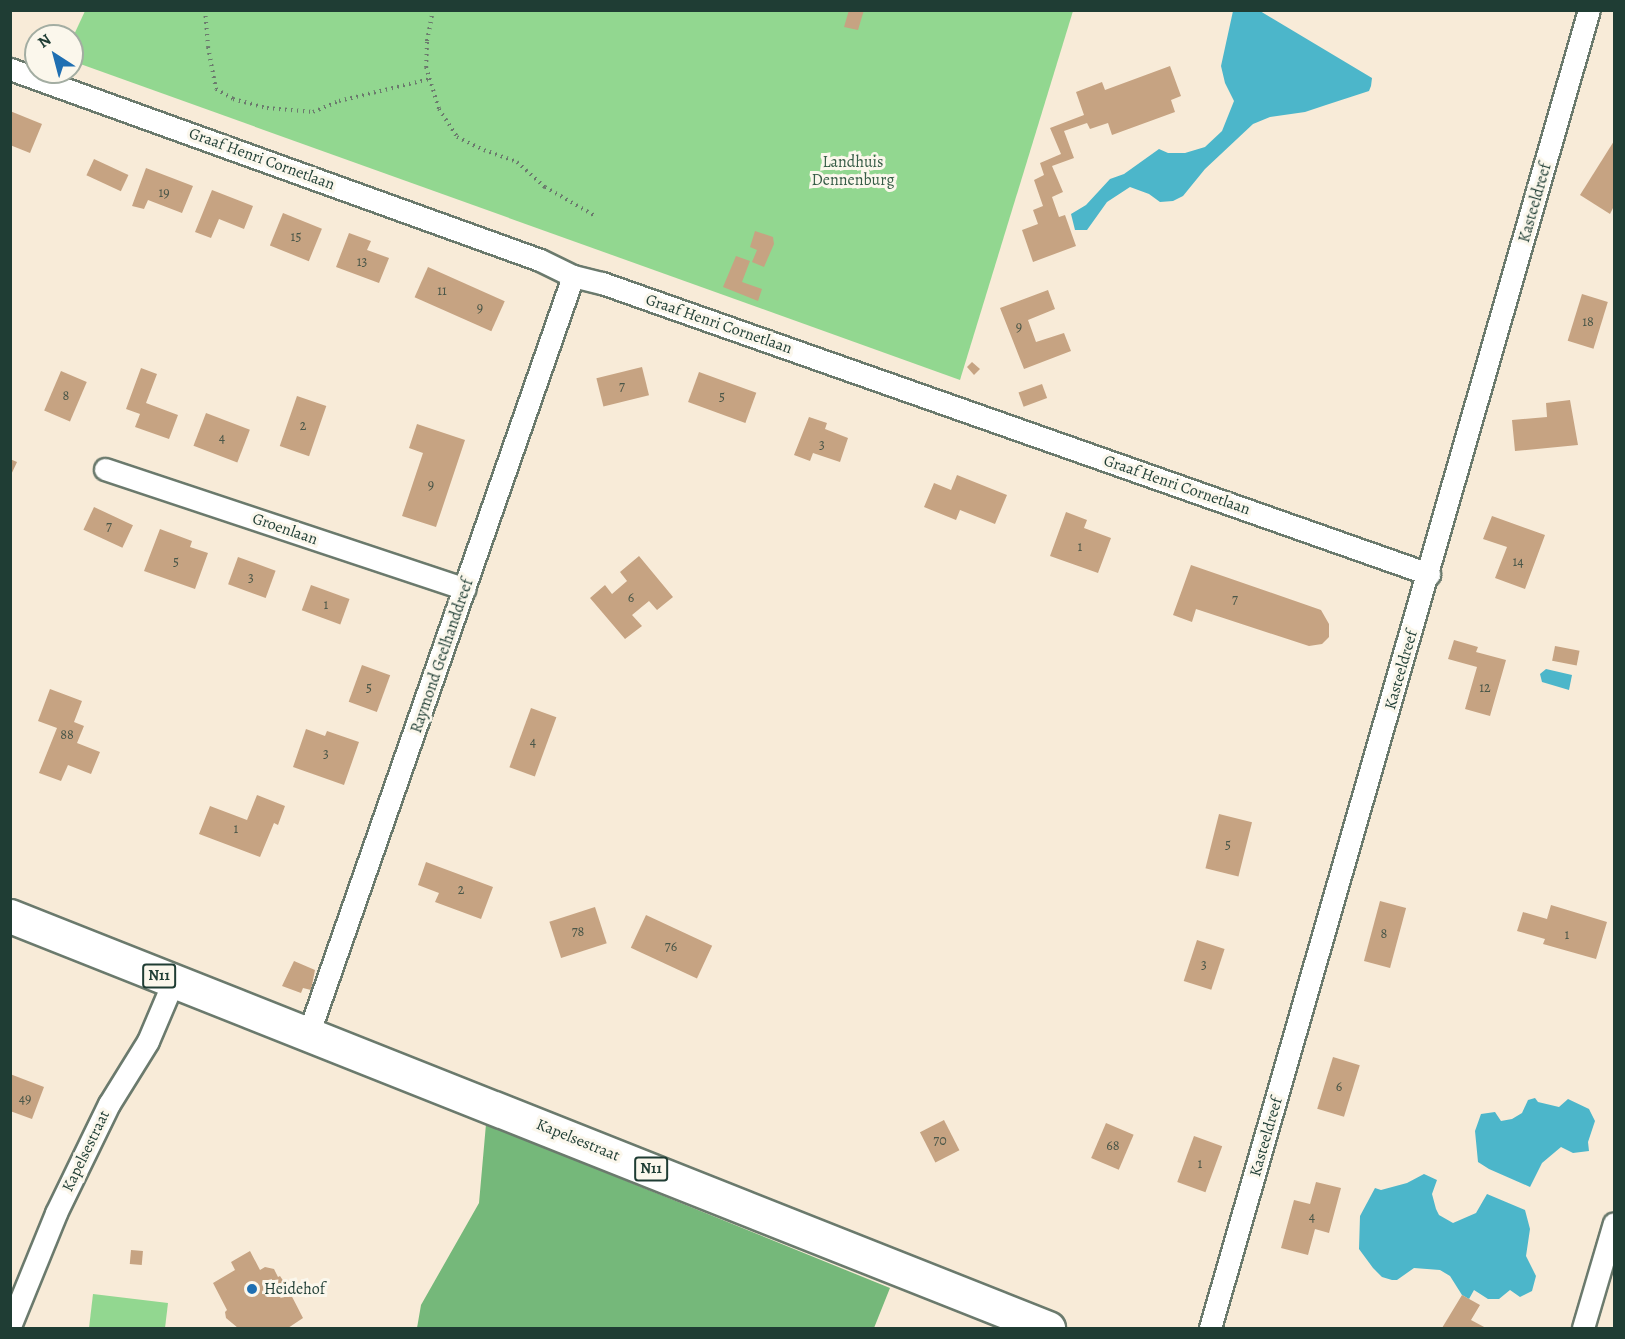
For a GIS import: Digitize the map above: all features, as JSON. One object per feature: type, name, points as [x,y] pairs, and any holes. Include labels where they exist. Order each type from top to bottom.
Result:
[{"type":"main road","name":"Kapelsestraat","points":[[10,916],[1048,1329]]},
{"type":"street","name":"Kasteeldreef","points":[[1210,1329],[1590,10]]},
{"type":"street","name":"Graaf Henri Cornetlaan","points":[[10,69],[540,260],[573,276],[602,283],[1429,574]]},
{"type":"street","name":"Raymond Geelhanddreef","points":[[308,1035],[573,276]]},
{"type":"street","name":"Groenlaan","points":[[105,469],[465,589]]},
{"type":"street","name":"Kapelsestraat","points":[[10,1326],[56,1213],[109,1104],[148,1041],[173,982]]},
{"type":"street","points":[[1583,1329],[1614,1223]]},
{"type":"path","points":[[205,10],[208,47],[216,89],[233,99],[267,108],[313,112],[339,101],[430,79]]},
{"type":"path","points":[[433,10],[426,50],[426,67],[439,109],[457,137],[483,150],[518,162],[545,187],[594,216]]},
{"type":"green space","name":"Landhuis Dennenburg","points":[[85,11],[1073,11],[960,380],[84,65],[84,24],[79,24]]},
{"type":"green space","points":[[486,1124],[890,1288],[874,1328],[417,1328],[421,1305],[479,1203]]},
{"type":"green space","points":[[93,1294],[168,1303],[165,1328],[89,1328]]},
{"type":"water","points":[[1233,11],[1260,11],[1372,78],[1369,91],[1305,112],[1270,117],[1253,124],[1205,169],[1183,196],[1173,201],[1160,202],[1149,194],[1130,187],[1107,202],[1087,230],[1075,230],[1071,214],[1086,205],[1110,179],[1124,174],[1159,149],[1168,153],[1185,153],[1205,147],[1222,131],[1234,101],[1225,83],[1221,66]]},
{"type":"water","points":[[1546,669],[1572,675],[1569,690],[1542,682],[1540,674]]},
{"type":"water","points":[[1535,1098],[1538,1102],[1559,1107],[1568,1099],[1589,1109],[1595,1121],[1588,1142],[1589,1151],[1573,1153],[1561,1147],[1542,1163],[1530,1187],[1478,1162],[1475,1131],[1481,1114],[1495,1112],[1501,1121],[1512,1119],[1522,1113],[1528,1100]]},
{"type":"water","points":[[1424,1174],[1437,1180],[1432,1194],[1436,1209],[1439,1215],[1453,1223],[1476,1213],[1487,1194],[1525,1210],[1530,1229],[1526,1256],[1536,1276],[1532,1291],[1520,1297],[1510,1290],[1499,1299],[1488,1299],[1474,1290],[1469,1299],[1462,1295],[1450,1276],[1440,1270],[1414,1268],[1397,1280],[1392,1280],[1382,1277],[1373,1268],[1359,1249],[1360,1216],[1375,1188],[1381,1190],[1407,1183]]},
{"type":"building","points":[[849,10],[864,10],[858,30],[844,27]]},
{"type":"building","points":[[1170,66],[1181,96],[1171,100],[1175,112],[1112,135],[1108,123],[1090,129],[1087,123],[1064,131],[1074,158],[1052,166],[1063,192],[1052,197],[1059,217],[1065,215],[1076,246],[1033,262],[1022,230],[1038,224],[1033,210],[1043,206],[1034,180],[1044,175],[1040,163],[1061,154],[1050,128],[1084,115],[1076,92],[1102,82],[1105,90]]},
{"type":"building","points":[[10,111],[42,124],[30,153],[10,145]]},
{"type":"building","points":[[1614,141],[1614,206],[1610,214],[1580,195]]},
{"type":"building","points":[[94,159],[128,175],[121,191],[86,175]]},
{"type":"building","points":[[146,168],[193,186],[182,213],[148,200],[144,209],[132,206]]},
{"type":"building","points":[[212,190],[253,206],[244,229],[219,219],[211,238],[195,232]]},
{"type":"building","points":[[283,213],[322,229],[309,261],[270,245]]},
{"type":"building","points":[[755,231],[773,237],[774,244],[764,267],[752,262],[757,250],[750,247]]},
{"type":"building","points":[[349,233],[371,241],[367,250],[389,258],[379,283],[336,267]]},
{"type":"building","points":[[736,256],[750,261],[742,282],[762,289],[758,301],[723,287]]},
{"type":"building","points":[[428,267],[505,301],[491,331],[415,297]]},
{"type":"building","points":[[1048,290],[1055,309],[1028,320],[1036,342],[1064,333],[1071,351],[1024,369],[1000,308]]},
{"type":"building","points":[[1582,294],[1608,302],[1593,349],[1568,341]]},
{"type":"building","points":[[972,362],[980,369],[974,375],[967,367]]},
{"type":"building","points":[[642,367],[649,395],[603,407],[596,378]]},
{"type":"building","points":[[141,368],[157,374],[146,403],[178,415],[169,439],[135,427],[140,414],[126,409]]},
{"type":"building","points":[[61,371],[87,382],[70,422],[44,411]]},
{"type":"building","points":[[699,372],[756,393],[745,423],[688,402]]},
{"type":"building","points":[[1042,384],[1047,398],[1024,407],[1019,393]]},
{"type":"building","points":[[297,396],[326,406],[309,456],[280,446]]},
{"type":"building","points":[[1570,400],[1578,445],[1515,451],[1512,420],[1547,417],[1546,403]]},
{"type":"building","points":[[206,413],[250,430],[237,463],[193,446]]},
{"type":"building","points":[[809,417],[827,423],[825,429],[848,438],[840,462],[813,453],[810,461],[794,455]]},
{"type":"building","points":[[417,424],[465,440],[436,527],[402,516],[423,453],[409,448]]},
{"type":"building","points":[[10,459],[17,462],[10,477]]},
{"type":"building","points":[[957,475],[1007,495],[995,524],[960,510],[956,520],[924,507],[934,483],[951,490]]},
{"type":"building","points":[[94,507],[133,525],[122,548],[83,530]]},
{"type":"building","points":[[1066,512],[1087,520],[1084,528],[1111,538],[1098,573],[1050,556]]},
{"type":"building","points":[[1492,516],[1545,535],[1525,589],[1495,578],[1507,547],[1483,539]]},
{"type":"building","points":[[160,529],[192,541],[190,547],[208,553],[195,589],[144,571]]},
{"type":"building","points":[[639,556],[673,597],[657,610],[649,601],[632,615],[642,626],[625,639],[590,598],[605,585],[612,594],[627,581],[620,572]]},
{"type":"building","points":[[238,557],[276,571],[266,598],[228,584]]},
{"type":"building","points":[[1191,565],[1321,610],[1329,624],[1329,637],[1322,644],[1309,646],[1196,609],[1192,622],[1173,615]]},
{"type":"building","points":[[311,585],[350,599],[340,624],[302,610]]},
{"type":"building","points":[[1454,640],[1478,647],[1476,652],[1506,660],[1490,716],[1465,709],[1477,667],[1448,659]]},
{"type":"building","points":[[1555,646],[1580,651],[1577,665],[1552,661]]},
{"type":"building","points":[[362,665],[390,675],[377,712],[349,702]]},
{"type":"building","points":[[50,689],[82,701],[74,722],[84,726],[77,743],[100,752],[91,774],[68,765],[61,781],[39,773],[57,728],[38,721]]},
{"type":"building","points":[[531,708],[556,717],[535,776],[509,767]]},
{"type":"building","points":[[306,729],[325,736],[327,731],[359,742],[344,785],[293,767]]},
{"type":"building","points":[[257,795],[285,806],[278,825],[274,823],[260,857],[199,834],[210,806],[247,820]]},
{"type":"building","points":[[1219,814],[1252,822],[1238,877],[1205,868]]},
{"type":"building","points":[[426,862],[493,887],[481,919],[435,902],[439,893],[418,885]]},
{"type":"building","points":[[1380,901],[1406,908],[1390,968],[1364,961]]},
{"type":"building","points":[[1551,905],[1607,922],[1596,959],[1543,944],[1545,939],[1517,931],[1523,912],[1547,919]]},
{"type":"building","points":[[595,907],[607,943],[561,958],[549,922]]},
{"type":"building","points":[[646,915],[712,946],[697,978],[631,948]]},
{"type":"building","points":[[1197,940],[1225,949],[1211,990],[1184,981]]},
{"type":"building","points":[[294,961],[315,970],[311,990],[303,988],[301,993],[282,986]]},
{"type":"building","points":[[1333,1057],[1360,1065],[1344,1117],[1317,1109]]},
{"type":"building","points":[[10,1074],[44,1087],[32,1119],[10,1111]]},
{"type":"building","points":[[944,1120],[959,1150],[935,1163],[920,1132]]},
{"type":"building","points":[[1106,1123],[1134,1135],[1119,1170],[1091,1158]]},
{"type":"building","points":[[1194,1136],[1222,1146],[1205,1192],[1177,1182]]},
{"type":"building","points":[[1316,1182],[1341,1188],[1329,1233],[1315,1229],[1308,1255],[1281,1248],[1294,1200],[1310,1204]]},
{"type":"building","points":[[131,1250],[143,1251],[142,1265],[130,1264]]},
{"type":"building","name":"Heidehof","points":[[250,1251],[260,1270],[265,1267],[274,1269],[278,1277],[280,1276],[303,1318],[288,1328],[238,1328],[226,1318],[227,1310],[213,1283],[235,1270],[231,1262]]},
{"type":"building","points":[[1462,1295],[1480,1305],[1471,1320],[1486,1328],[1442,1328]]},
{"type":"place","name":"Heidehof","points":[[252,1289]]}]
